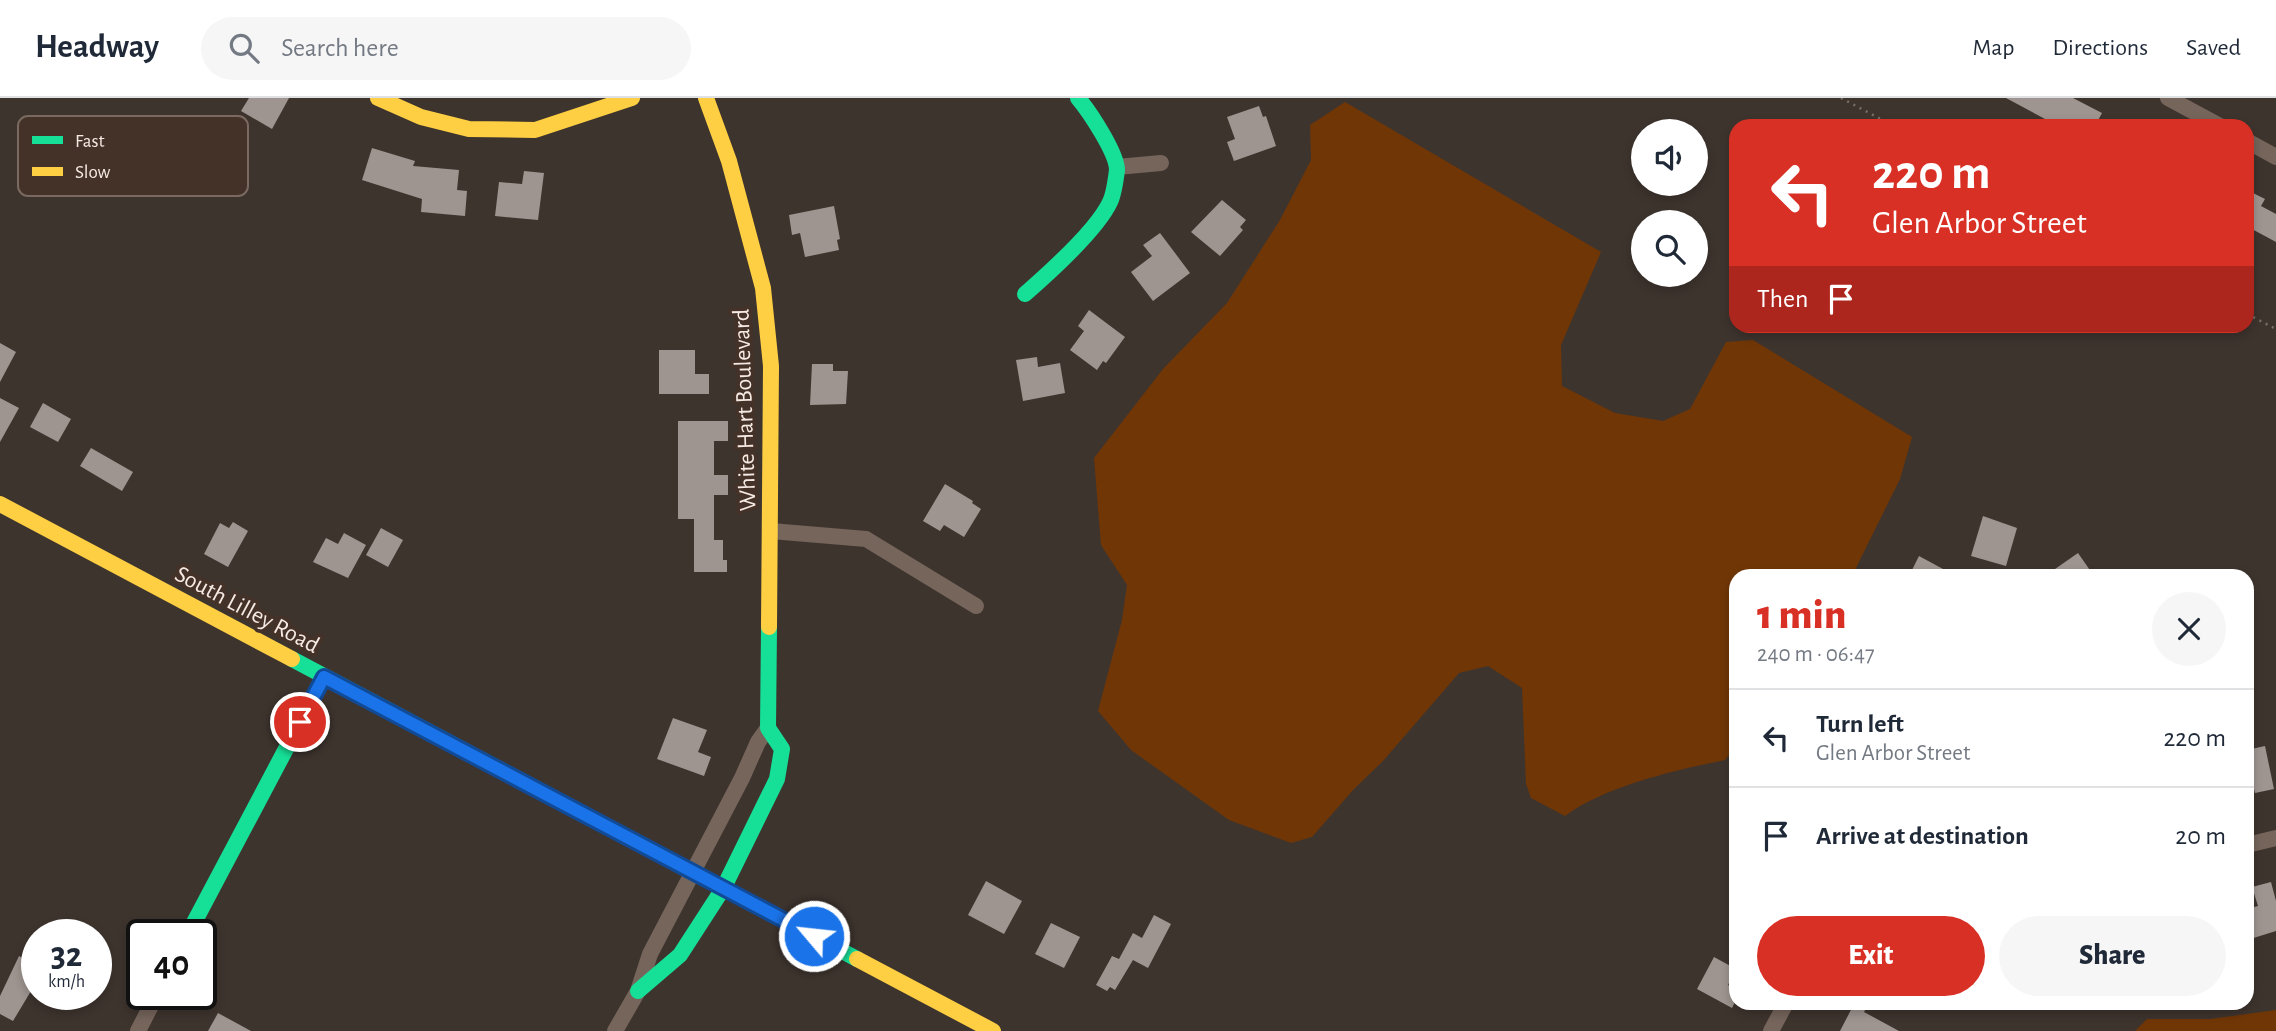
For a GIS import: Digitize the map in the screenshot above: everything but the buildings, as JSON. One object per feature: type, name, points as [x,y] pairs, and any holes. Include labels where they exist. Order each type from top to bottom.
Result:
[{"type":"street","points":[[378,98],[421,117],[469,129],[535,130],[632,98]]},
{"type":"street","name":"White Hart Boulevard","points":[[638,991],[680,955],[724,887],[776,779],[782,749],[768,728],[771,366],[763,288],[730,161],[706,98]]},
{"type":"street","points":[[1026,294],[1051,272],[1094,225],[1111,201],[1117,167],[1094,118],[1078,98]]},
{"type":"street","points":[[2168,98],[2207,119]]},
{"type":"street","points":[[2254,145],[2276,157]]},
{"type":"street","points":[[1117,167],[1161,163]]},
{"type":"street","name":"South Lilley Road","points":[[0,504],[993,1031]]},
{"type":"street","points":[[771,531],[866,539],[976,606]]},
{"type":"street","points":[[196,919],[324,677]]},
{"type":"street","points":[[615,1031],[638,991],[650,954],[758,742],[768,728]]},
{"type":"street","points":[[2254,843],[2276,838]]},
{"type":"street","points":[[138,1031],[149,1010]]},
{"type":"street","points":[[1771,1031],[1782,1010]]},
{"type":"path","points":[[1841,98],[1881,119]]},
{"type":"path","points":[[2254,318],[2276,329]]},
{"type":"shaded area","points":[[1345,102],[1601,252],[1561,345],[1562,386],[1615,413],[1663,421],[1690,409],[1726,342],[1753,340],[1912,437],[1900,479],[1855,569],[1729,569],[1729,755],[1725,760],[1663,774],[1620,788],[1581,805],[1565,816],[1531,798],[1526,784],[1522,688],[1488,666],[1459,673],[1383,761],[1353,790],[1312,837],[1291,843],[1229,820],[1131,750],[1098,711],[1122,620],[1127,585],[1101,545],[1094,458],[1163,369],[1227,303],[1280,220],[1311,160],[1310,125]]},
{"type":"shaded area","points":[[2276,1010],[2276,1031],[2135,1031],[2147,1019],[2210,1019]]},
{"type":"traffic: fast","points":[[1025,294],[1084,238],[1104,213],[1113,195],[1116,163],[1102,132],[1078,98]]},
{"type":"traffic: fast","points":[[638,991],[680,955],[724,887],[777,779],[782,749],[768,728],[769,627]]},
{"type":"traffic: fast","points":[[292,659],[857,959]]},
{"type":"traffic: fast","points":[[196,919],[324,677]]},
{"type":"traffic: slow","points":[[378,98],[421,117],[469,129],[535,130],[632,98]]},
{"type":"traffic: slow","points":[[706,98],[729,161],[763,288],[771,366],[769,627]]},
{"type":"traffic: slow","points":[[0,504],[292,659]]},
{"type":"traffic: slow","points":[[857,959],[993,1031]]},
{"type":"route","points":[[300,722],[324,677],[814,936]]}]
